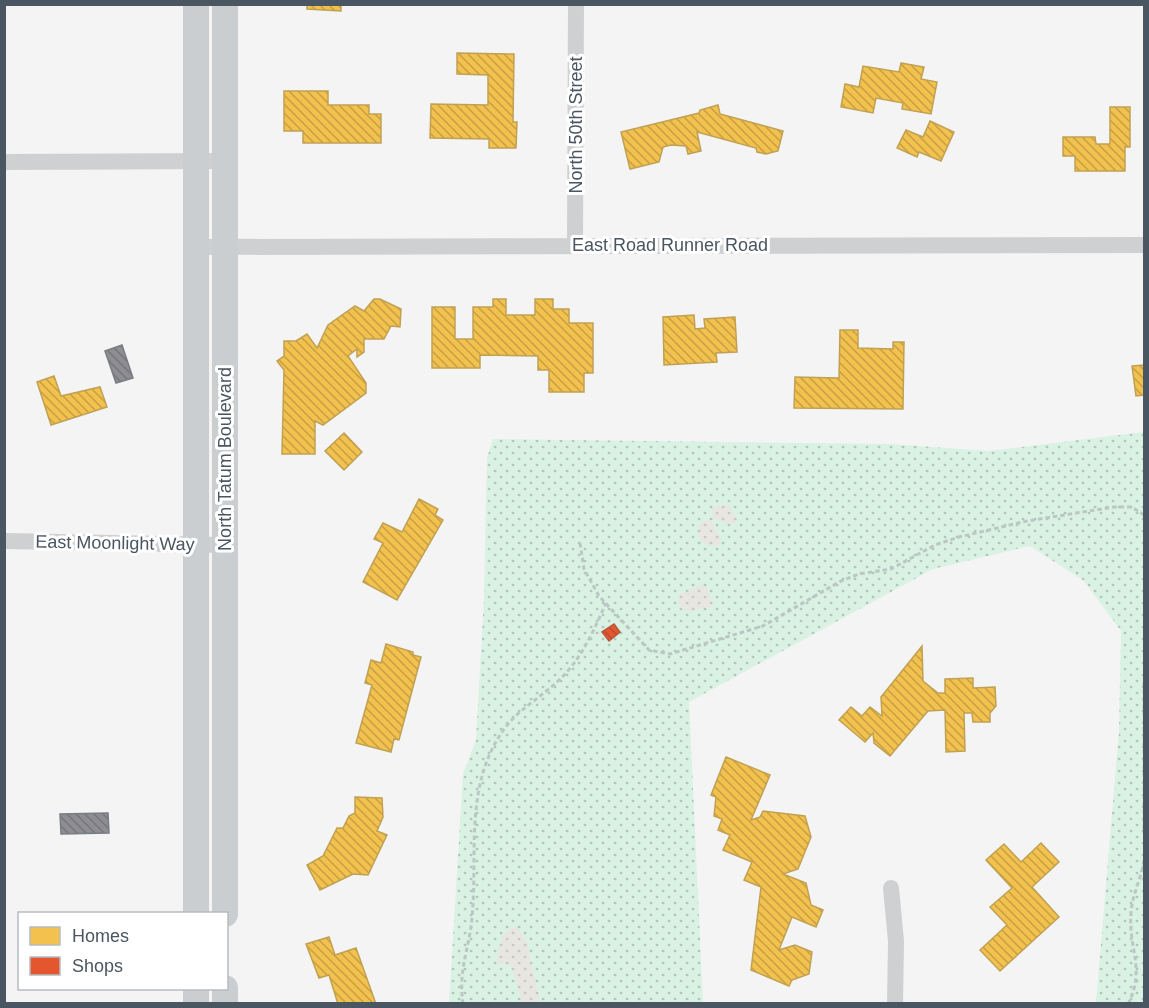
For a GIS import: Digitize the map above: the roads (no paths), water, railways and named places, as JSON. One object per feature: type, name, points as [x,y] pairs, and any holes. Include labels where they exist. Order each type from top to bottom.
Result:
[{"type":"main road","name":"North Tatum Boulevard","points":[[196,4],[196,912]]},
{"type":"main road","name":"North Tatum Boulevard","points":[[225,4],[225,912]]},
{"type":"street","name":"North 50th Street","points":[[575,246],[576,4]]},
{"type":"street","points":[[4,162],[225,161]]},
{"type":"street","name":"East Road Runner Road","points":[[196,247],[1144,245]]},
{"type":"street","name":"East Moonlight Way","points":[[4,541],[225,545]]},
{"type":"street","points":[[891,888],[896,941],[895,1004]]}]
